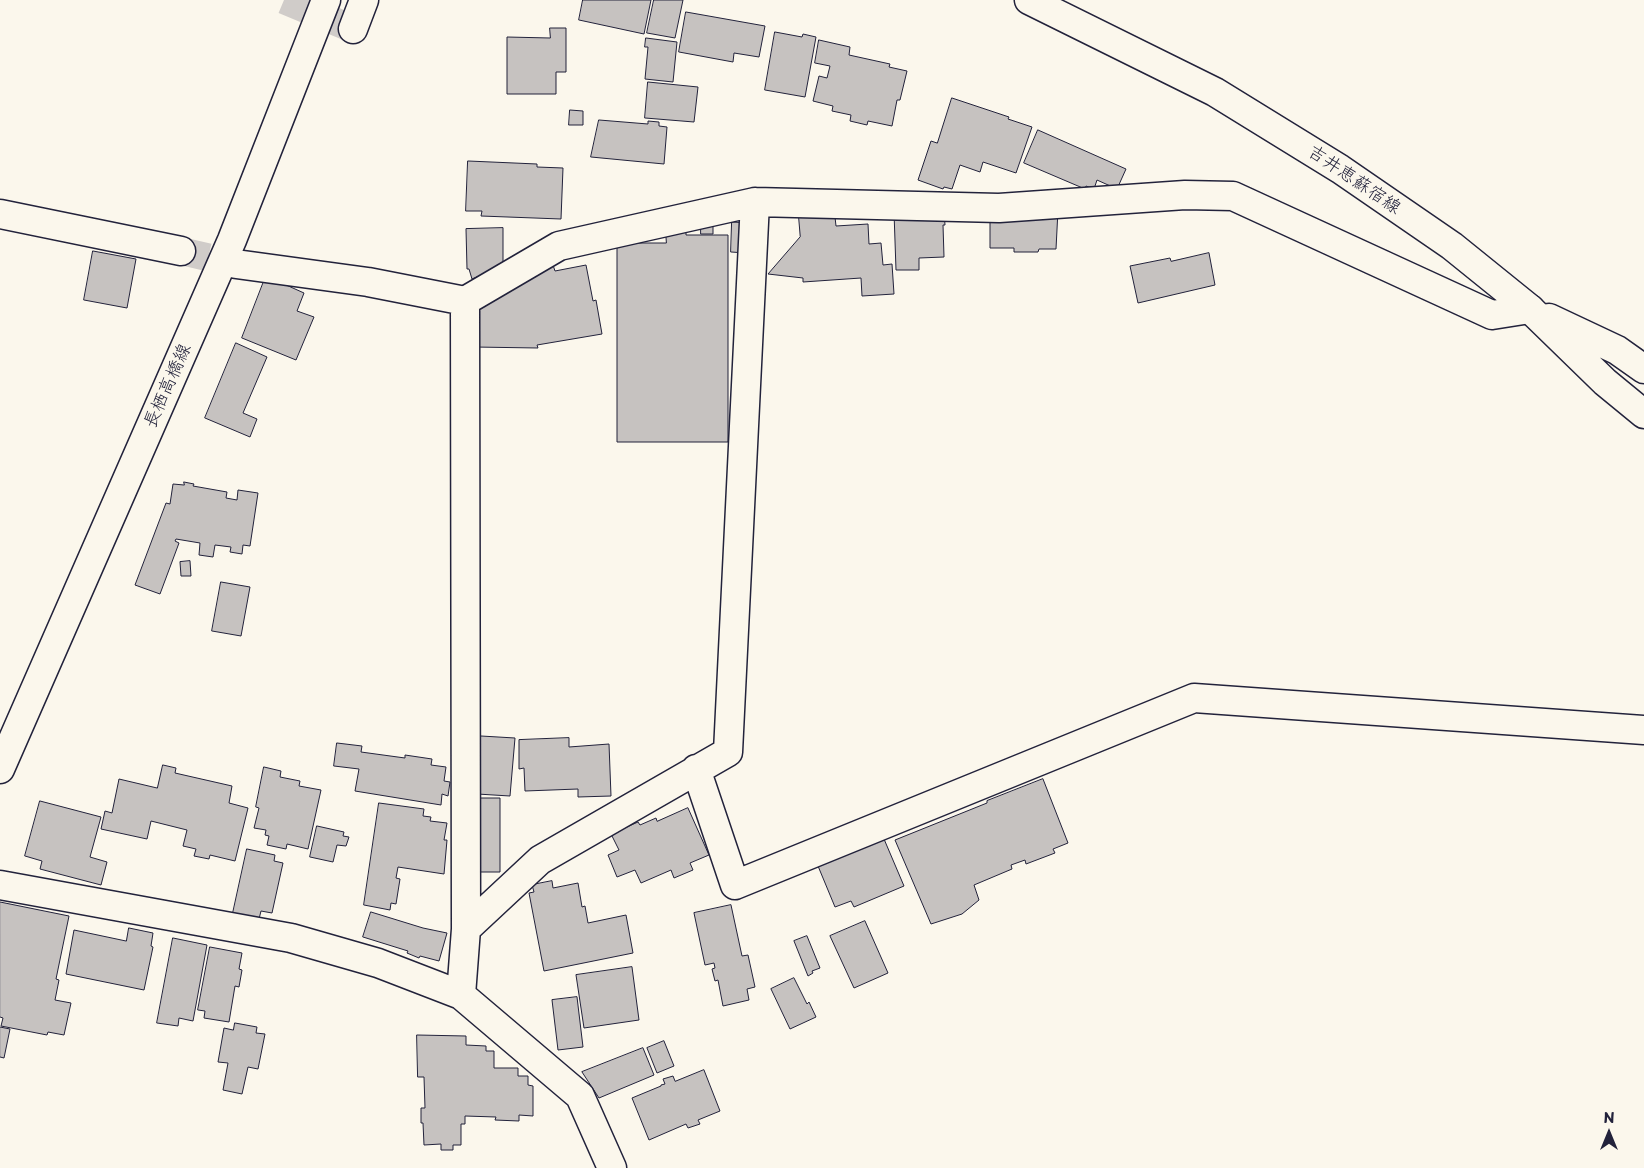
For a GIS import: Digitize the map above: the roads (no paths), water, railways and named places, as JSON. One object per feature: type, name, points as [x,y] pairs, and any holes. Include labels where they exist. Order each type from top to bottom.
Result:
[{"type":"street","name":"長栖高橋線","points":[[0,769],[232,240],[326,0]]},
{"type":"street","points":[[353,29],[364,0]]},
{"type":"street","name":"吉井恵蘇宿線","points":[[1028,0],[1224,97],[1340,169],[1444,241],[1530,309],[1605,382],[1644,414]]},
{"type":"street","points":[[236,264],[368,282],[465,301],[559,246],[755,202],[999,208],[1185,195],[1232,196],[1492,315],[1530,309],[1617,350],[1644,369]]},
{"type":"street","points":[[466,929],[540,860],[728,752],[755,202]]},
{"type":"street","points":[[0,214],[181,251]]},
{"type":"street","points":[[461,995],[466,929],[465,301]]},
{"type":"street","points":[[696,769],[735,885],[1194,698],[1644,730]]},
{"type":"street","points":[[0,885],[291,938],[378,964],[461,995],[580,1096],[612,1168]]},
{"type":"tunnel","points":[[284,0],[353,29]]},
{"type":"tunnel","points":[[181,251],[236,264]]}]
